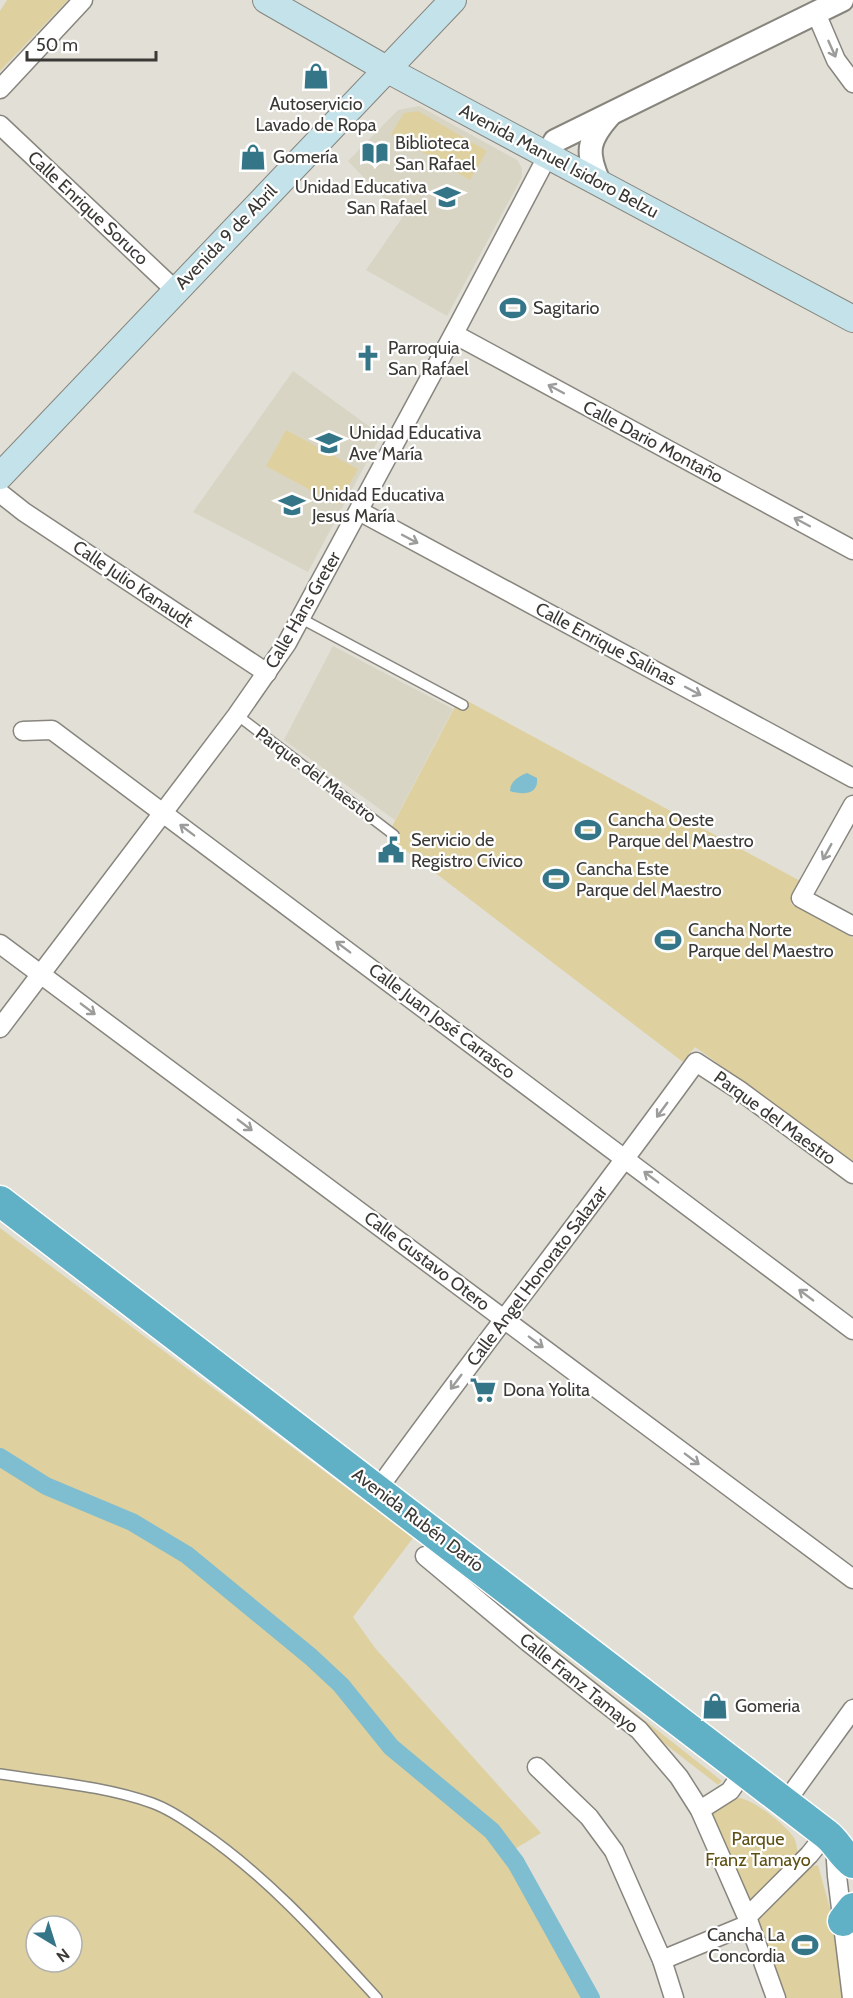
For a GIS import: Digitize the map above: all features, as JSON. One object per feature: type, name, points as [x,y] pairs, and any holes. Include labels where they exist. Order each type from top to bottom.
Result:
[{"type":"highway","name":"Avenida Rubén Darío","points":[[0,1201],[842,1845]]},
{"type":"main road","name":"Avenida Manuel Isidoro Belzu","points":[[266,0],[388,70],[853,319]]},
{"type":"main road","name":"Avenida 9 de Abril","points":[[0,476],[453,0]]},
{"type":"street","points":[[0,89],[83,0]]},
{"type":"street","points":[[548,155],[555,141],[842,0]]},
{"type":"street","points":[[816,13],[837,60],[853,83]]},
{"type":"street","points":[[599,182],[590,158],[590,142],[610,114]]},
{"type":"street","name":"Calle Enrique Soruco","points":[[0,125],[175,290]]},
{"type":"street","name":"Calle Hans Greter","points":[[0,1028],[237,715],[287,643],[548,155]]},
{"type":"street","name":"Calle Dario Montaño","points":[[454,334],[853,550]]},
{"type":"street","name":"Calle Julio Kanaudt","points":[[0,493],[24,512],[267,673]]},
{"type":"street","name":"Calle Enrique Salinas","points":[[358,511],[853,778]]},
{"type":"street","name":"Calle Juan José Carrasco","points":[[23,731],[52,730],[853,1330]]},
{"type":"street","points":[[853,805],[801,898],[853,926]]},
{"type":"street","name":"Calle Gustavo Otero","points":[[0,944],[853,1579]]},
{"type":"street","name":"Calle Angel Honorato Salazar","points":[[378,1489],[503,1318],[626,1159],[696,1062]]},
{"type":"street","name":"Parque del Maestro","points":[[696,1062],[739,1089],[853,1174]]},
{"type":"street","name":"Calle Franz Tamayo","points":[[425,1556],[639,1730],[679,1777],[700,1810],[748,1920],[776,1998]]},
{"type":"street","points":[[785,1803],[853,1709]]},
{"type":"street","points":[[537,1767],[589,1817],[614,1851],[662,1960],[674,1998]]},
{"type":"street","points":[[700,1810],[730,1791],[744,1771]]},
{"type":"street","points":[[662,1960],[748,1920],[809,1855],[842,1845],[852,1998]]},
{"type":"lane","points":[[300,618],[463,705]]},
{"type":"lane","name":"Parque del Maestro","points":[[237,715],[394,835]]},
{"type":"lane","points":[[0,1774],[121,1794],[154,1803],[181,1817],[230,1850],[279,1895],[377,1998]]},
{"type":"shaded area","name":"Unidad Educativa San Rafael","points":[[419,106],[517,160],[522,168],[522,177],[447,316],[366,270],[402,218],[348,161],[398,110]]},
{"type":"shaded area","points":[[293,371],[381,435],[308,572],[193,512]]},
{"type":"shaded area","points":[[333,646],[453,709],[395,820],[284,740]]},
{"type":"green space","points":[[7,0],[68,0],[0,71],[0,11]]},
{"type":"green space","points":[[418,111],[487,151],[470,180],[391,134],[404,113]]},
{"type":"green space","points":[[286,430],[358,469],[338,505],[266,466]]},
{"type":"green space","points":[[460,697],[802,882],[791,904],[853,938],[853,1161],[695,1047],[683,1062],[387,836]]},
{"type":"green space","points":[[0,1228],[413,1538],[353,1617],[375,1648],[541,1833],[505,1855],[584,1998],[0,1998]]},
{"type":"green space","points":[[413,1538],[722,1781],[718,1785],[679,1755]]},
{"type":"green space","name":"Parque Franz Tamayo","points":[[739,1798],[761,1808],[790,1833],[795,1840],[798,1857],[755,1901],[748,1903],[708,1813]]},
{"type":"green space","name":"Parque Franz Tamayo","points":[[818,1865],[837,1934],[844,1998],[782,1998],[756,1928],[757,1917],[808,1867]]},
{"type":"water","points":[[527,773],[537,778],[535,788],[524,793],[510,791],[513,782]]},
{"type":"waterway","points":[[0,1457],[46,1486],[132,1522],[187,1555],[311,1657],[341,1685],[391,1747],[492,1831],[516,1863],[591,1998]]},
{"type":"place","name":"Autoservicio Lavado de Ropa","points":[[316,76]]},
{"type":"place","name":"Biblioteca San Rafael","points":[[375,153]]},
{"type":"place","name":"Gomería","points":[[253,157]]},
{"type":"place","name":"Unidad Educativa San Rafael","points":[[447,197]]},
{"type":"place","name":"Sagitario","points":[[513,308]]},
{"type":"place","name":"Parroquia San Rafael","points":[[368,358]]},
{"type":"place","name":"Unidad Educativa Ave María","points":[[329,443]]},
{"type":"place","name":"Unidad Educativa Jesus María","points":[[292,505]]},
{"type":"place","name":"Cancha Oeste Parque del Maestro","points":[[588,830]]},
{"type":"place","name":"Servicio de Registro Cívico","points":[[391,850]]},
{"type":"place","name":"Cancha Este Parque del Maestro","points":[[556,879]]},
{"type":"place","name":"Cancha Norte Parque del Maestro","points":[[668,940]]},
{"type":"place","name":"Dona Yolita","points":[[483,1390]]},
{"type":"place","name":"Gomeria","points":[[715,1706]]},
{"type":"place","name":"Cancha La Concordia","points":[[805,1945]]}]
